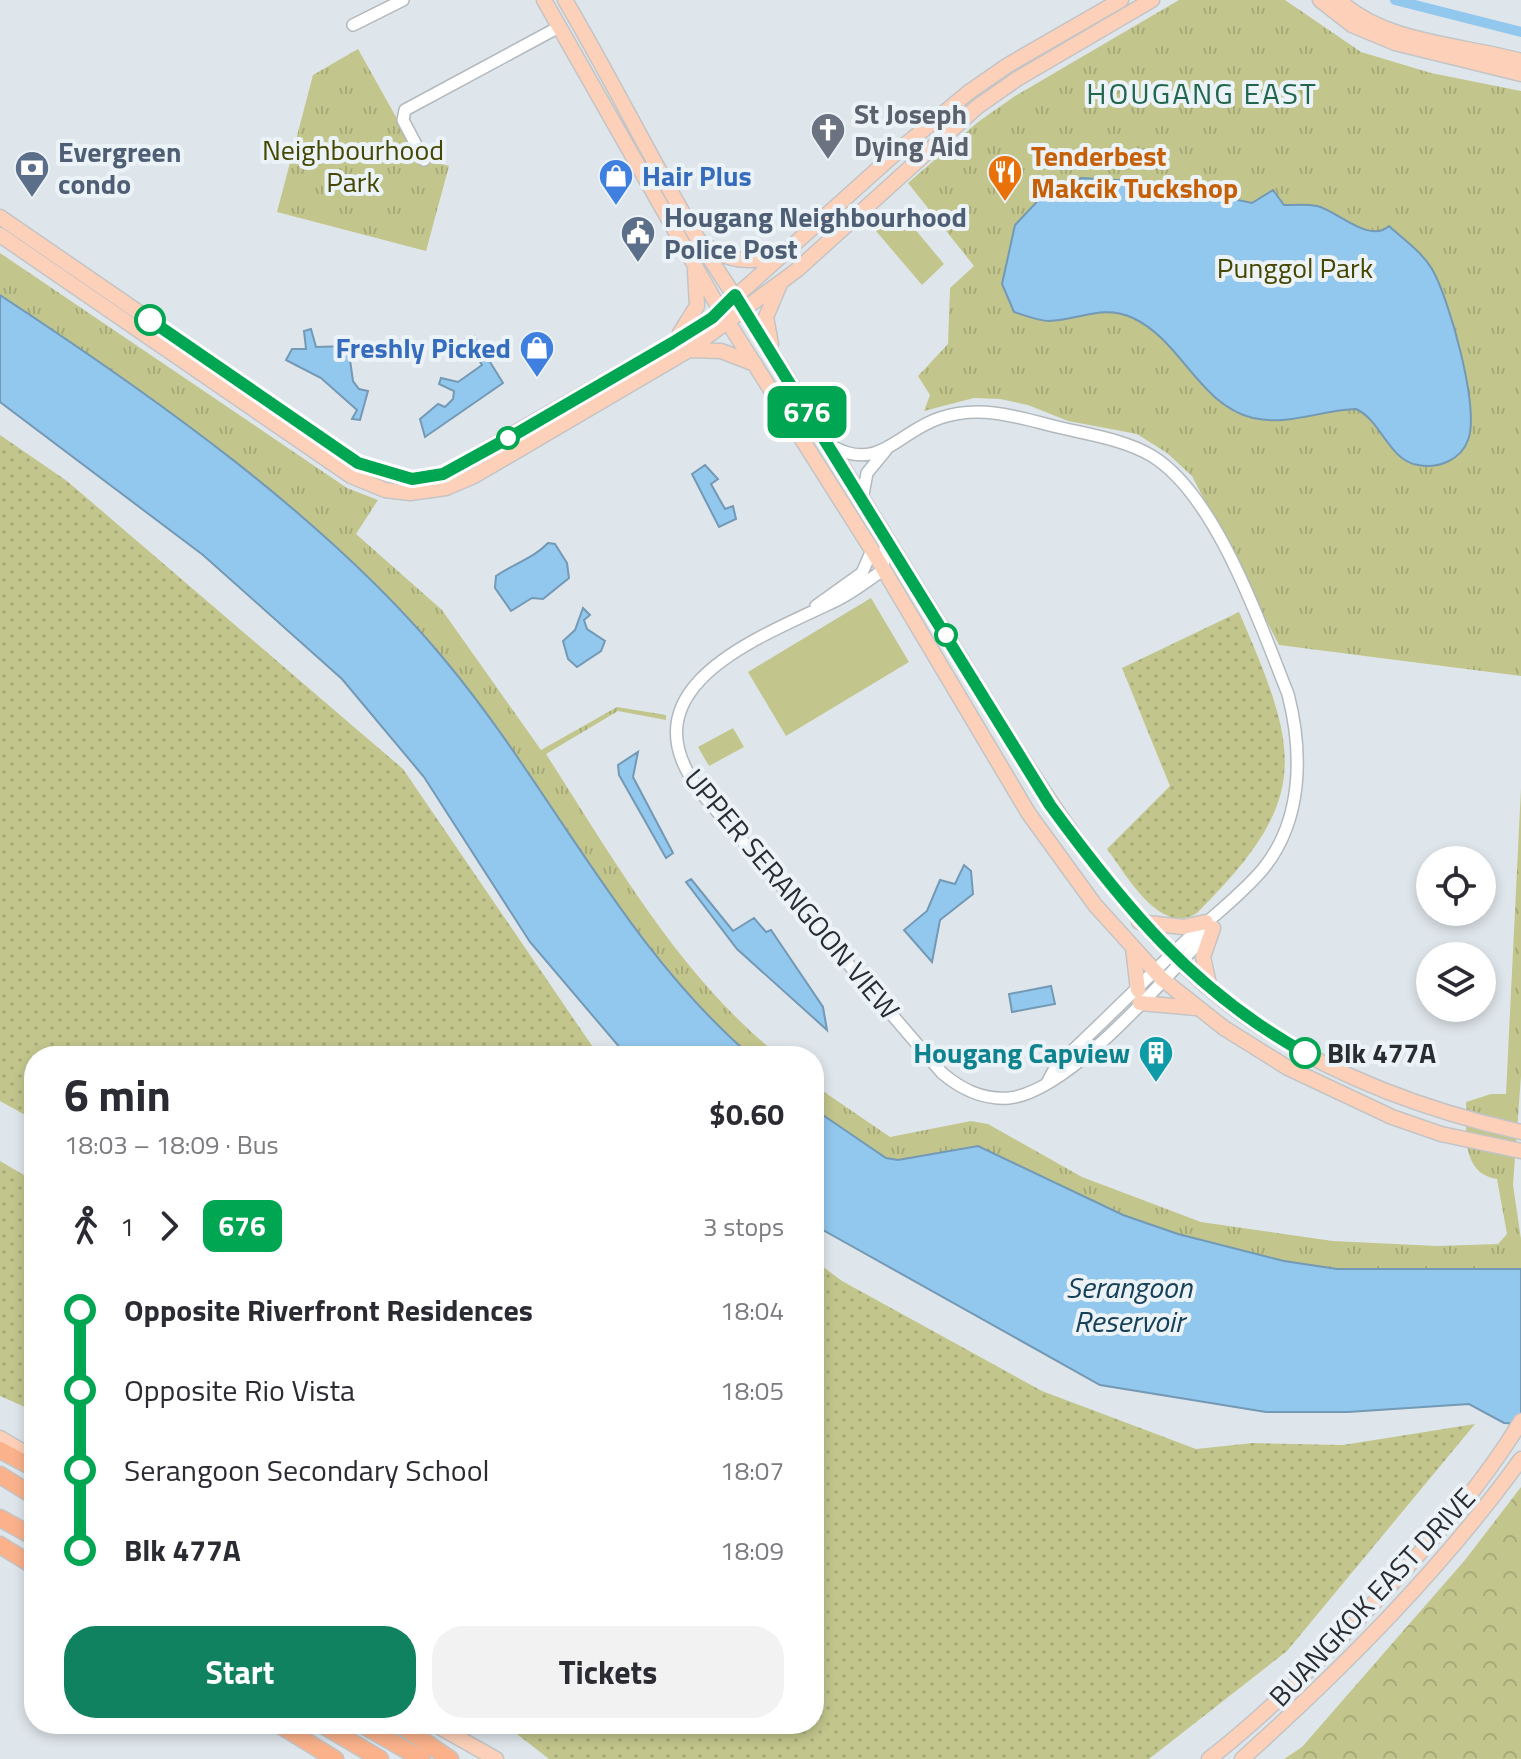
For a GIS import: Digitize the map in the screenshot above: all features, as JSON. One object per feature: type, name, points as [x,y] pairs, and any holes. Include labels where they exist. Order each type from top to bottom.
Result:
[{"type":"highway","points":[[0,1450],[24,1463]]},
{"type":"highway","points":[[0,1475],[24,1490]]},
{"type":"highway","points":[[0,1518],[24,1531]]},
{"type":"highway","points":[[0,1545],[24,1560]]},
{"type":"highway","points":[[294,1734],[335,1759]]},
{"type":"highway","points":[[338,1734],[380,1759]]},
{"type":"highway","points":[[378,1734],[422,1759]]},
{"type":"highway","points":[[414,1734],[450,1759]]},
{"type":"main road","points":[[544,0],[719,308],[872,550],[1029,814],[1095,905],[1159,975],[1200,1009],[1288,1068],[1368,1107],[1441,1134],[1521,1151]]},
{"type":"main road","points":[[565,0],[698,240],[774,356],[1050,805],[1139,922],[1211,989],[1292,1046],[1372,1087],[1446,1114],[1521,1132]]},
{"type":"main road","points":[[0,235],[351,476],[385,490],[429,492],[474,476],[689,350],[729,322],[739,301],[781,257],[899,150],[969,92],[1008,65],[1121,0]]},
{"type":"main road","points":[[0,217],[358,463],[412,479],[443,474],[672,343],[712,318],[719,308],[781,282],[977,107],[1017,79],[1152,0]]},
{"type":"main road","points":[[1320,0],[1352,25],[1395,43],[1521,74]]},
{"type":"main road","points":[[1339,0],[1355,16],[1398,33],[1521,61]]},
{"type":"main road","points":[[698,240],[722,256],[737,260],[752,262],[781,257]]},
{"type":"main road","points":[[672,343],[697,306],[693,262]]},
{"type":"main road","points":[[774,356],[766,317],[781,282]]},
{"type":"main road","points":[[689,350],[721,351],[756,364]]},
{"type":"main road","points":[[1139,922],[1183,927],[1209,925],[1202,963],[1211,989]]},
{"type":"main road","points":[[1133,948],[1139,996],[1200,1009]]},
{"type":"main road","name":"BUANGKOK EAST DRIVE","points":[[1209,1759],[1264,1712],[1357,1620],[1471,1495],[1521,1421]]},
{"type":"main road","points":[[0,1438],[24,1452]]},
{"type":"main road","name":"BUANGKOK EAST DRIVE","points":[[1242,1759],[1383,1623],[1437,1565],[1521,1459]]},
{"type":"main road","points":[[452,1734],[496,1759]]},
{"type":"street","points":[[353,25],[403,0]]},
{"type":"street","points":[[424,160],[403,120],[405,110],[559,27]]},
{"type":"street","name":"UPPER SERANGOON VIEW","points":[[872,550],[862,573],[813,609],[721,660],[700,676],[684,697],[676,735],[687,773],[942,1073],[975,1094],[1011,1098],[1047,1083],[1056,1066],[1139,996],[1264,868],[1278,843],[1294,798],[1298,748],[1288,694],[1221,543],[1190,488],[1149,454],[1006,414],[979,411],[941,417],[886,449]]},
{"type":"street","points":[[828,444],[856,457],[886,449]]},
{"type":"street","points":[[862,503],[867,473],[886,449]]},
{"type":"street","points":[[883,570],[886,538]]},
{"type":"street","name":"UPPER SERANGOON VIEW","points":[[813,609],[831,603],[883,570]]},
{"type":"green space","name":"Punggol Park","points":[[1179,0],[1285,0],[1361,52],[1431,73],[1521,91],[1521,676],[1279,645],[1192,476],[1167,453],[1137,434],[1068,421],[1028,405],[1000,399],[974,398],[924,411],[930,395],[918,376],[948,344],[950,288],[974,266],[908,183],[978,122],[1015,96]]},
{"type":"green space","name":"Neighbourhood Park","points":[[358,49],[419,158],[449,166],[426,251],[277,212],[313,75]]},
{"type":"green space","points":[[899,210],[944,264],[922,285],[876,231]]},
{"type":"green space","points":[[0,253],[347,488],[378,500],[356,534],[442,610],[541,750],[617,707],[666,715],[666,720],[618,711],[546,754],[623,875],[679,953],[743,1024],[768,1046],[740,1046],[705,1013],[664,966],[483,708],[398,607],[347,557],[292,508],[176,417],[0,294]]},
{"type":"green space","points":[[0,435],[67,481],[403,769],[592,1046],[24,1046],[24,1114],[0,1101]]},
{"type":"green space","points":[[871,598],[909,662],[786,736],[748,672]]},
{"type":"green space","points":[[1239,612],[1274,702],[1283,739],[1284,772],[1277,804],[1261,837],[1235,873],[1197,913],[1183,918],[1170,917],[1145,899],[1107,849],[1170,786],[1122,668]]},
{"type":"green space","points":[[733,728],[744,747],[709,766],[698,747]]},
{"type":"green space","points":[[1521,788],[1521,1076],[1513,1185],[1521,1239],[1521,1269],[1337,1269],[1284,1261],[1178,1234],[1123,1215],[978,1146],[898,1160],[886,1158],[824,1116],[824,1092],[890,1137],[971,1121],[988,1124],[1082,1177],[1201,1222],[1333,1241],[1437,1246],[1498,1244],[1507,1234],[1497,1179],[1477,1169],[1471,1160],[1466,1138],[1466,1102],[1491,1094],[1506,1094]]},
{"type":"green space","points":[[0,1161],[24,1175],[24,1407],[0,1396]]},
{"type":"green space","points":[[824,1268],[842,1281],[1042,1391],[1196,1449],[1253,1443],[1343,1445],[1475,1424],[1287,1651],[1149,1759],[549,1759],[517,1734],[824,1734]]},
{"type":"green space","points":[[1521,1487],[1521,1759],[1284,1759],[1302,1747],[1465,1560]]},
{"type":"water","points":[[1081,178],[1152,182],[1252,203],[1273,190],[1284,205],[1317,206],[1353,225],[1372,231],[1381,231],[1389,226],[1428,263],[1446,303],[1461,353],[1470,404],[1471,425],[1465,447],[1448,462],[1433,466],[1418,465],[1400,456],[1365,414],[1356,409],[1292,419],[1253,418],[1234,411],[1218,400],[1165,341],[1133,318],[1111,312],[1049,321],[1014,312],[1002,284],[1015,225],[1048,190],[1059,193]]},
{"type":"water","points":[[0,295],[176,417],[292,508],[398,607],[444,659],[483,708],[664,966],[705,1013],[740,1046],[618,1046],[530,942],[424,777],[342,679],[203,555],[0,402]]},
{"type":"water","points":[[311,329],[316,347],[348,346],[353,381],[359,389],[368,391],[360,420],[352,419],[357,410],[321,378],[286,360],[292,349],[306,349],[304,331]]},
{"type":"water","points":[[474,336],[503,383],[425,437],[420,419],[438,404],[445,407],[453,399],[454,391],[439,384],[441,378],[458,382],[482,365],[466,339]]},
{"type":"water","points":[[705,465],[718,479],[711,484],[725,509],[733,506],[736,519],[719,527],[692,474]]},
{"type":"water","points":[[548,543],[555,544],[567,563],[569,578],[543,599],[532,598],[511,611],[495,588],[496,576]]},
{"type":"water","points":[[583,608],[590,615],[584,620],[587,629],[605,641],[601,651],[577,667],[568,659],[563,641],[575,630]]},
{"type":"water","points":[[638,752],[633,777],[673,853],[666,858],[619,775],[618,765]]},
{"type":"water","points":[[964,865],[971,871],[973,894],[940,920],[932,962],[904,930],[927,911],[940,880],[955,884]]},
{"type":"water","points":[[691,879],[733,931],[754,918],[766,932],[771,930],[823,1007],[827,1030],[737,949],[686,882]]},
{"type":"water","points":[[1051,986],[1055,1004],[1012,1012],[1009,994]]},
{"type":"water","name":"Serangoon Reservoir","points":[[824,1116],[886,1158],[898,1160],[978,1146],[1123,1215],[1178,1234],[1284,1261],[1337,1269],[1521,1269],[1521,1424],[1504,1423],[1469,1404],[1348,1412],[1266,1412],[1100,1385],[824,1231]]},
{"type":"waterway","points":[[1395,0],[1521,32]]},
{"type":"bus line","name":"676","points":[[150,320],[358,463],[369,469],[412,479],[443,474],[514,435],[712,318],[735,295],[1050,805],[1075,840],[1139,922],[1205,984],[1270,1033],[1305,1053]]},
{"type":"place","name":"St Joseph Dying Aid","points":[[828,161]]},
{"type":"place","name":"Evergreen condo","points":[[32,199]]},
{"type":"place","name":"Tenderbest Makcik Tuckshop","points":[[1005,203]]},
{"type":"place","name":"Hair Plus","points":[[616,207]]},
{"type":"place","name":"Hougang Neighbourhood Police Post","points":[[638,264]]},
{"type":"place","name":"Freshly Picked","points":[[537,379]]},
{"type":"place","name":"Blk 477A","points":[[1305,1053]]},
{"type":"place","name":"Hougang Capview","points":[[1156,1084]]},
{"type":"district","name":"HOUGANG EAST","points":[[1202,94]]}]
